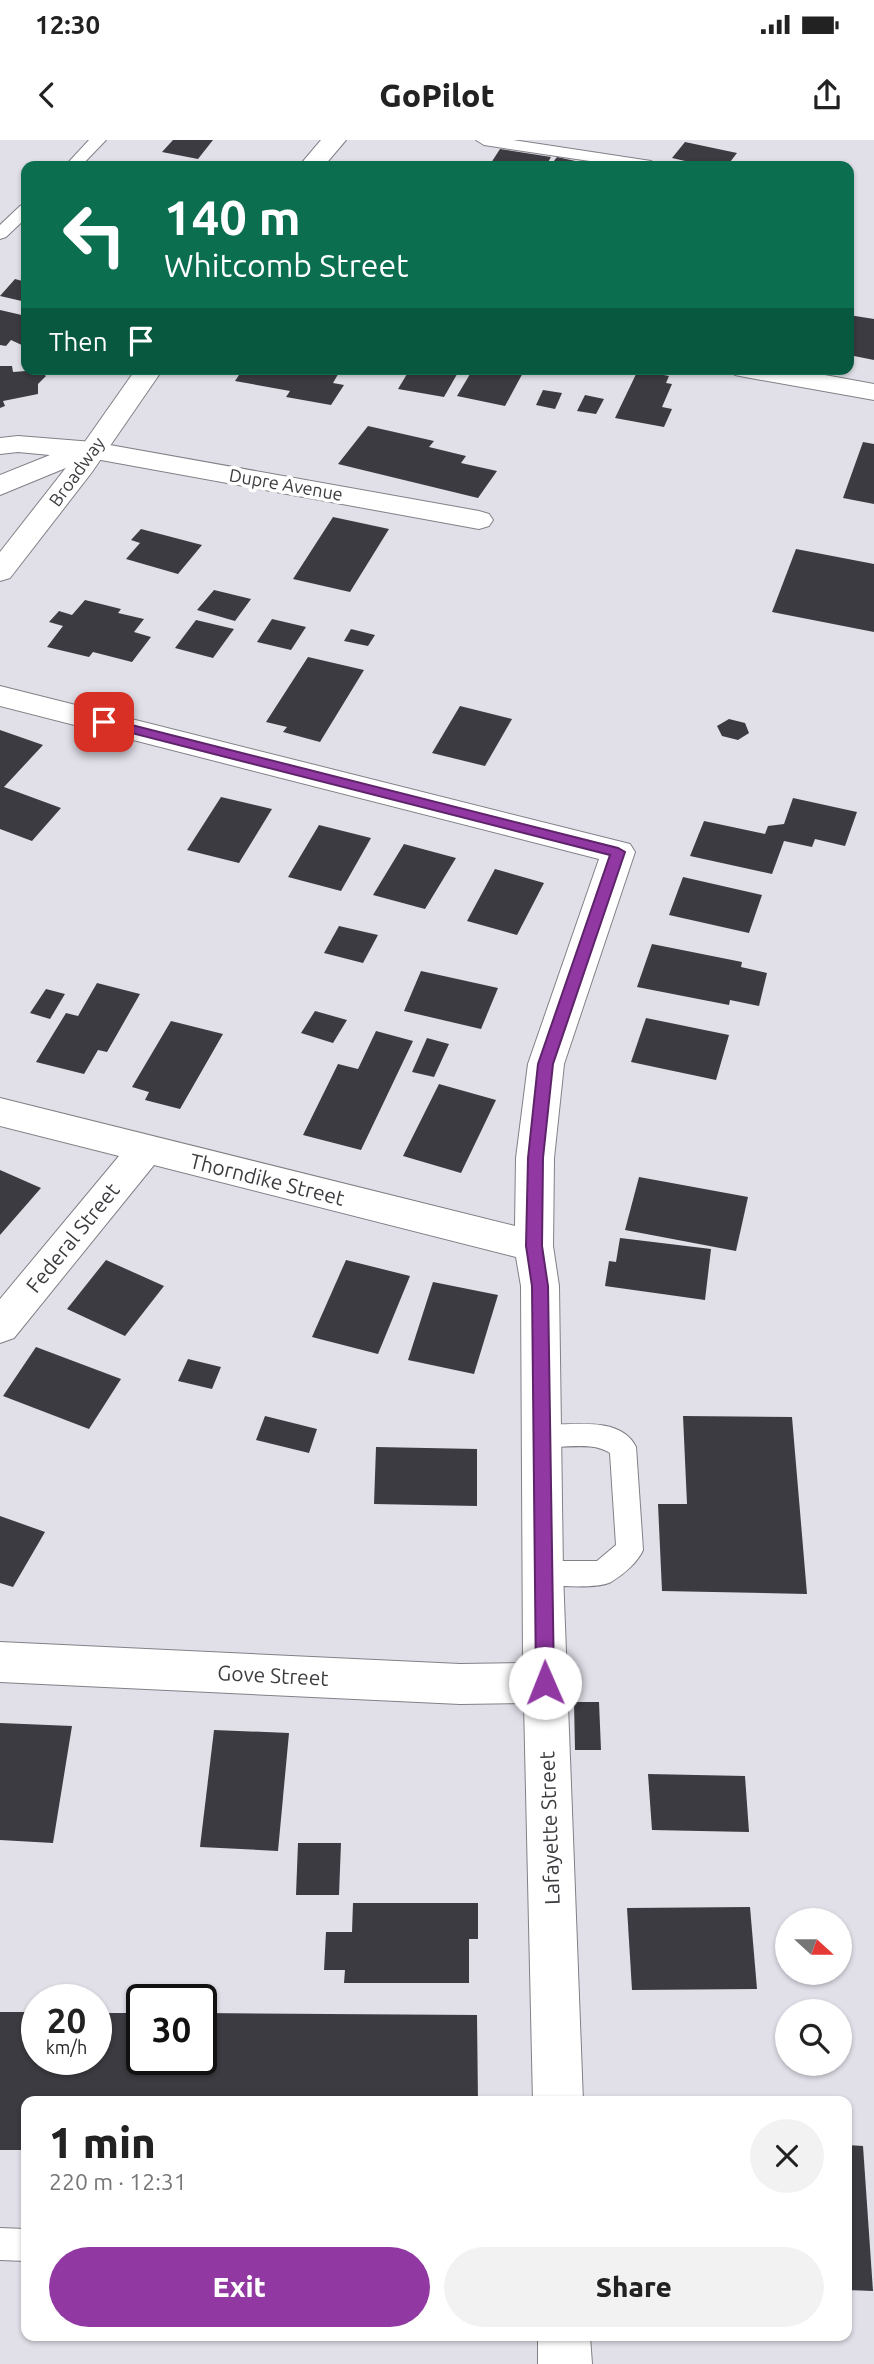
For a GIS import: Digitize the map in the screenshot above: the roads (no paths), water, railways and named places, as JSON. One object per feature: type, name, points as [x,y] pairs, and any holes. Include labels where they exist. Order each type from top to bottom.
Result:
[{"type":"street","points":[[315,161],[334,140]]},
{"type":"street","name":"Broadway","points":[[0,572],[93,450],[146,375]]},
{"type":"street","points":[[779,375],[874,392]]},
{"type":"street","name":"Dupre Avenue","points":[[0,446],[18,444],[93,450],[479,520]]},
{"type":"street","points":[[0,485],[27,472],[93,450]]},
{"type":"street","name":"Lafayette Street","points":[[0,696],[618,852],[546,1064],[536,1158],[534,1246],[540,1286],[542,1573],[558,2096]]},
{"type":"street","name":"Thorndike Street","points":[[0,1112],[534,1246]]},
{"type":"street","name":"Federal Street","points":[[0,1327],[145,1150]]},
{"type":"street","name":"Gove Street","points":[[0,1662],[460,1684],[545,1683]]},
{"type":"street","points":[[564,2341],[565,2364]]},
{"type":"lane","points":[[78,161],[98,140]]},
{"type":"lane","points":[[484,140],[619,161]]},
{"type":"lane","points":[[0,234],[21,214]]},
{"type":"lane","points":[[542,1573],[602,1573],[630,1550],[623,1447],[605,1436],[543,1436]]},
{"type":"lane","points":[[0,2244],[21,2245]]}]
